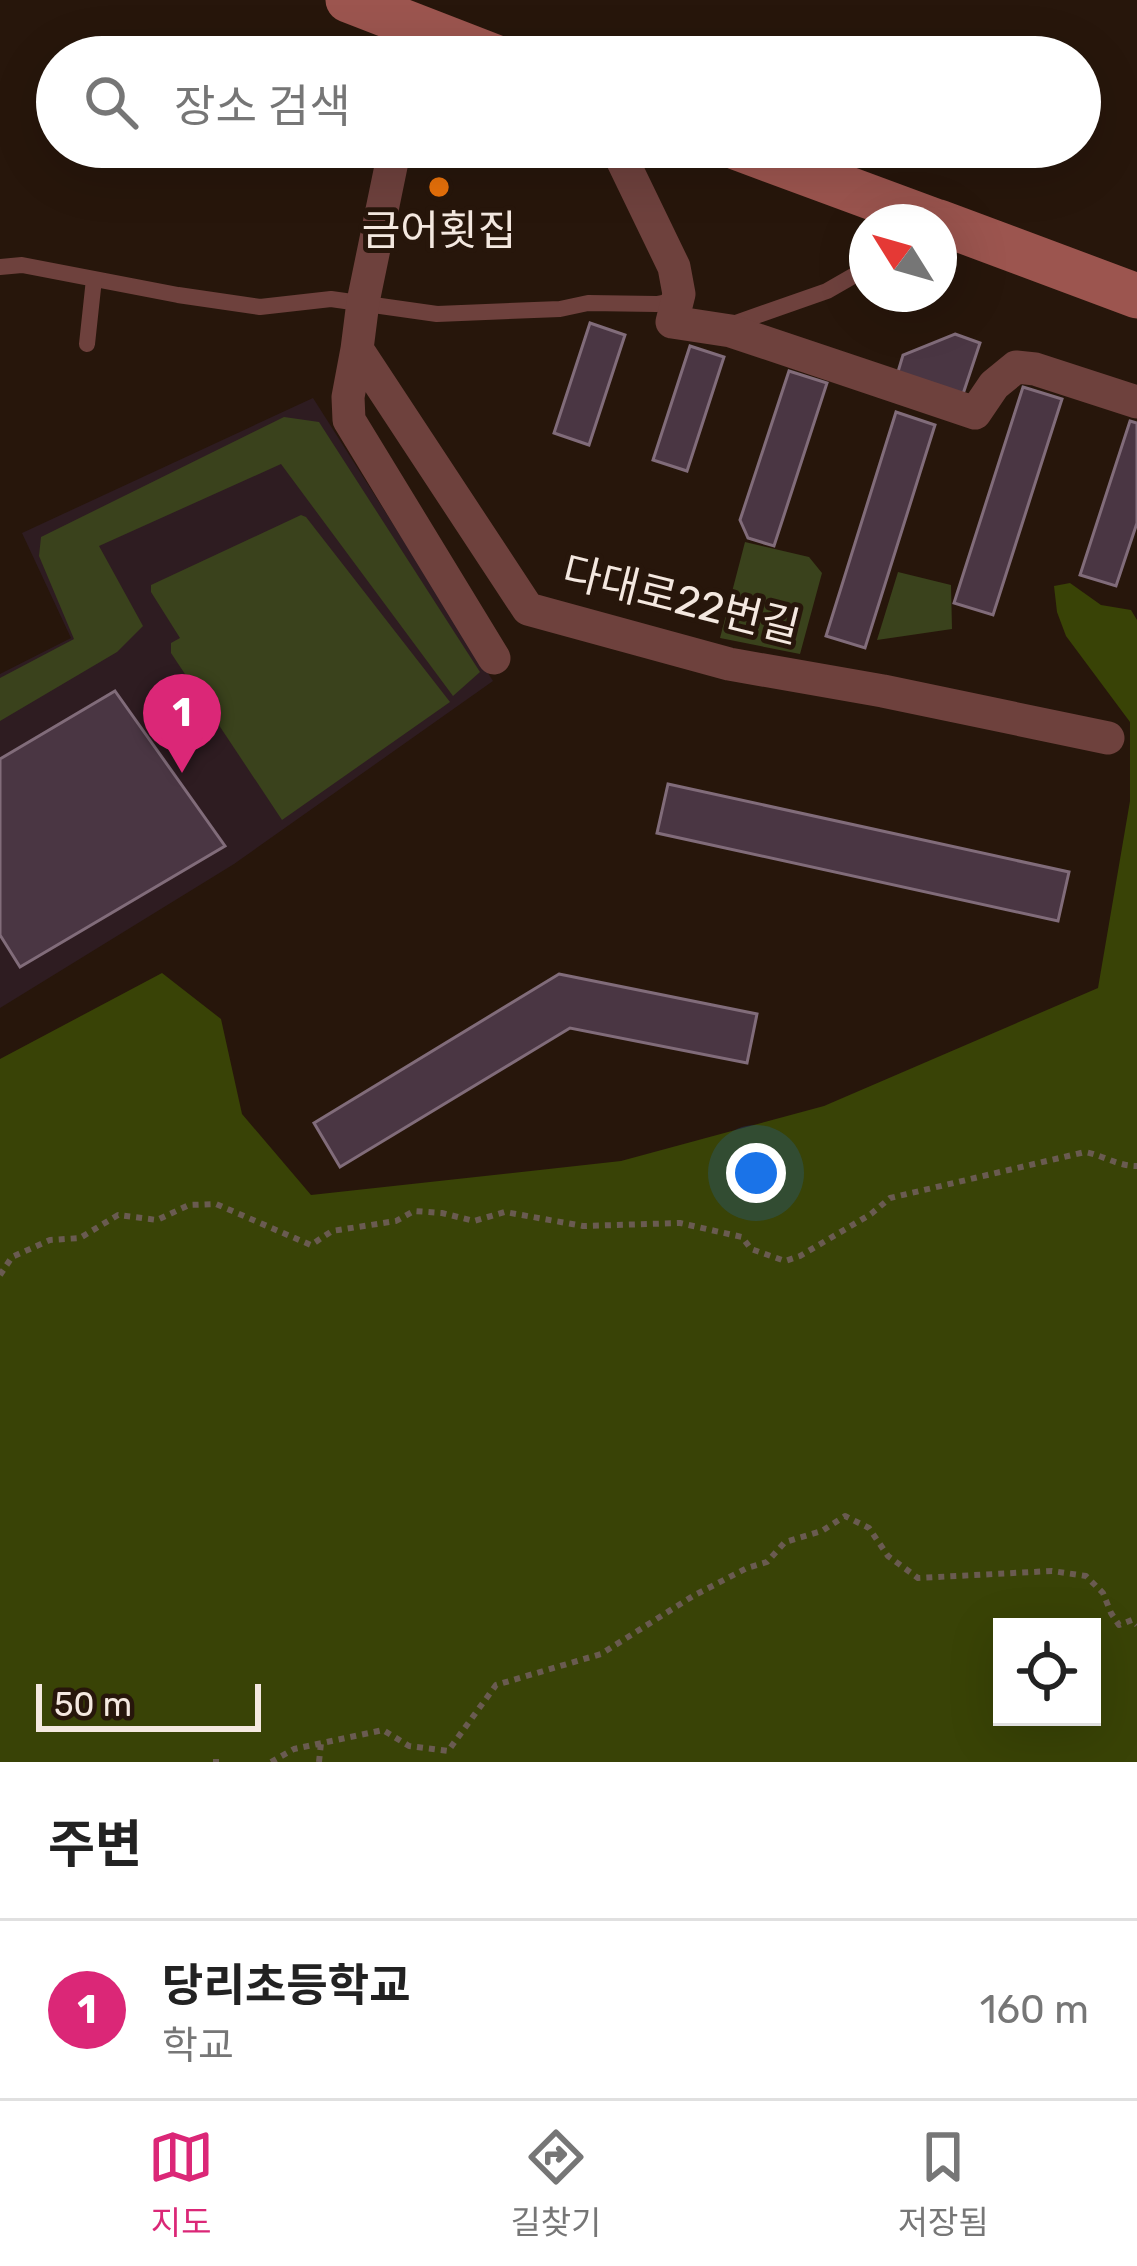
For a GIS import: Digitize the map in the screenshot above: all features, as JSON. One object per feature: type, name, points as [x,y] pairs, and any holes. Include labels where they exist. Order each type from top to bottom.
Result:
[{"type":"main road","points":[[348,0],[405,36]]},
{"type":"main road","points":[[791,168],[888,204]]},
{"type":"main road","points":[[957,230],[1137,296]]},
{"type":"street","points":[[391,168],[363,302],[348,397],[350,420],[494,658]]},
{"type":"street","points":[[626,168],[674,267],[677,301],[672,322],[731,332],[975,413],[994,386],[1016,368],[1035,369],[1137,402]]},
{"type":"street","name":"다대로22번길","points":[[357,349],[528,609],[729,664],[1108,738]]},
{"type":"lane","points":[[0,267],[22,265],[260,307],[331,299],[437,314],[677,301]]},
{"type":"lane","points":[[718,329],[827,291],[849,278]]},
{"type":"lane","points":[[87,344],[94,279]]},
{"type":"path","points":[[0,1275],[12,1257],[50,1240],[80,1238],[118,1215],[157,1220],[189,1204],[216,1204],[310,1245],[332,1231],[396,1221],[414,1211],[474,1221],[505,1211],[583,1226],[680,1223],[742,1238],[752,1249],[785,1261],[872,1214],[890,1198],[910,1192],[1085,1151],[1118,1166],[1137,1166]]},
{"type":"path","points":[[271,1762],[294,1749],[383,1730],[409,1746],[448,1751],[496,1685],[602,1654],[693,1596],[767,1562],[784,1542],[822,1531],[845,1516],[869,1528],[887,1556],[918,1578],[1052,1571],[1086,1576],[1103,1594],[1119,1625],[1132,1621],[1137,1625]]},
{"type":"path","points":[[319,1762],[321,1743]]},
{"type":"path","points":[[213,1762],[223,1762]]},
{"type":"shaded area","points":[[313,398],[493,681],[234,864],[0,1008],[0,674],[71,638],[22,533]]},
{"type":"green space","points":[[284,417],[319,422],[480,672],[453,696],[281,464],[99,546],[143,626],[117,652],[0,721],[0,678],[74,639],[39,556],[41,537]]},
{"type":"green space","points":[[301,515],[450,702],[282,820],[171,653],[171,643],[180,638],[151,585]]},
{"type":"green space","points":[[745,542],[809,557],[822,573],[800,654],[720,638]]},
{"type":"green space","points":[[898,572],[951,585],[952,629],[877,640]]},
{"type":"green space","points":[[1070,583],[1101,605],[1131,610],[1137,620],[1137,1762],[0,1762],[0,1059],[162,973],[221,1019],[242,1114],[311,1195],[621,1161],[824,1106],[1098,988],[1130,801],[1130,722],[1066,636],[1054,586]]},
{"type":"building","points":[[590,323],[625,335],[589,445],[554,433]]},
{"type":"building","points":[[955,334],[980,343],[962,397],[897,375],[903,355]]},
{"type":"building","points":[[690,346],[724,357],[687,471],[653,460]]},
{"type":"building","points":[[789,371],[827,383],[774,546],[748,538],[740,520]]},
{"type":"building","points":[[1023,387],[1062,399],[993,615],[954,603]]},
{"type":"building","points":[[896,412],[935,425],[865,648],[826,636]]},
{"type":"building","points":[[1130,421],[1137,423],[1137,523],[1116,586],[1080,575]]},
{"type":"building","points":[[115,691],[225,846],[20,967],[0,935],[0,759]]},
{"type":"building","points":[[668,784],[1069,872],[1058,921],[657,833]]},
{"type":"building","points":[[559,974],[757,1014],[747,1063],[570,1028],[340,1167],[314,1123]]},
{"type":"place","name":"금어횟집","points":[[439,187]]},
{"type":"place","name":"당리초등학교","points":[[182,773]]}]
